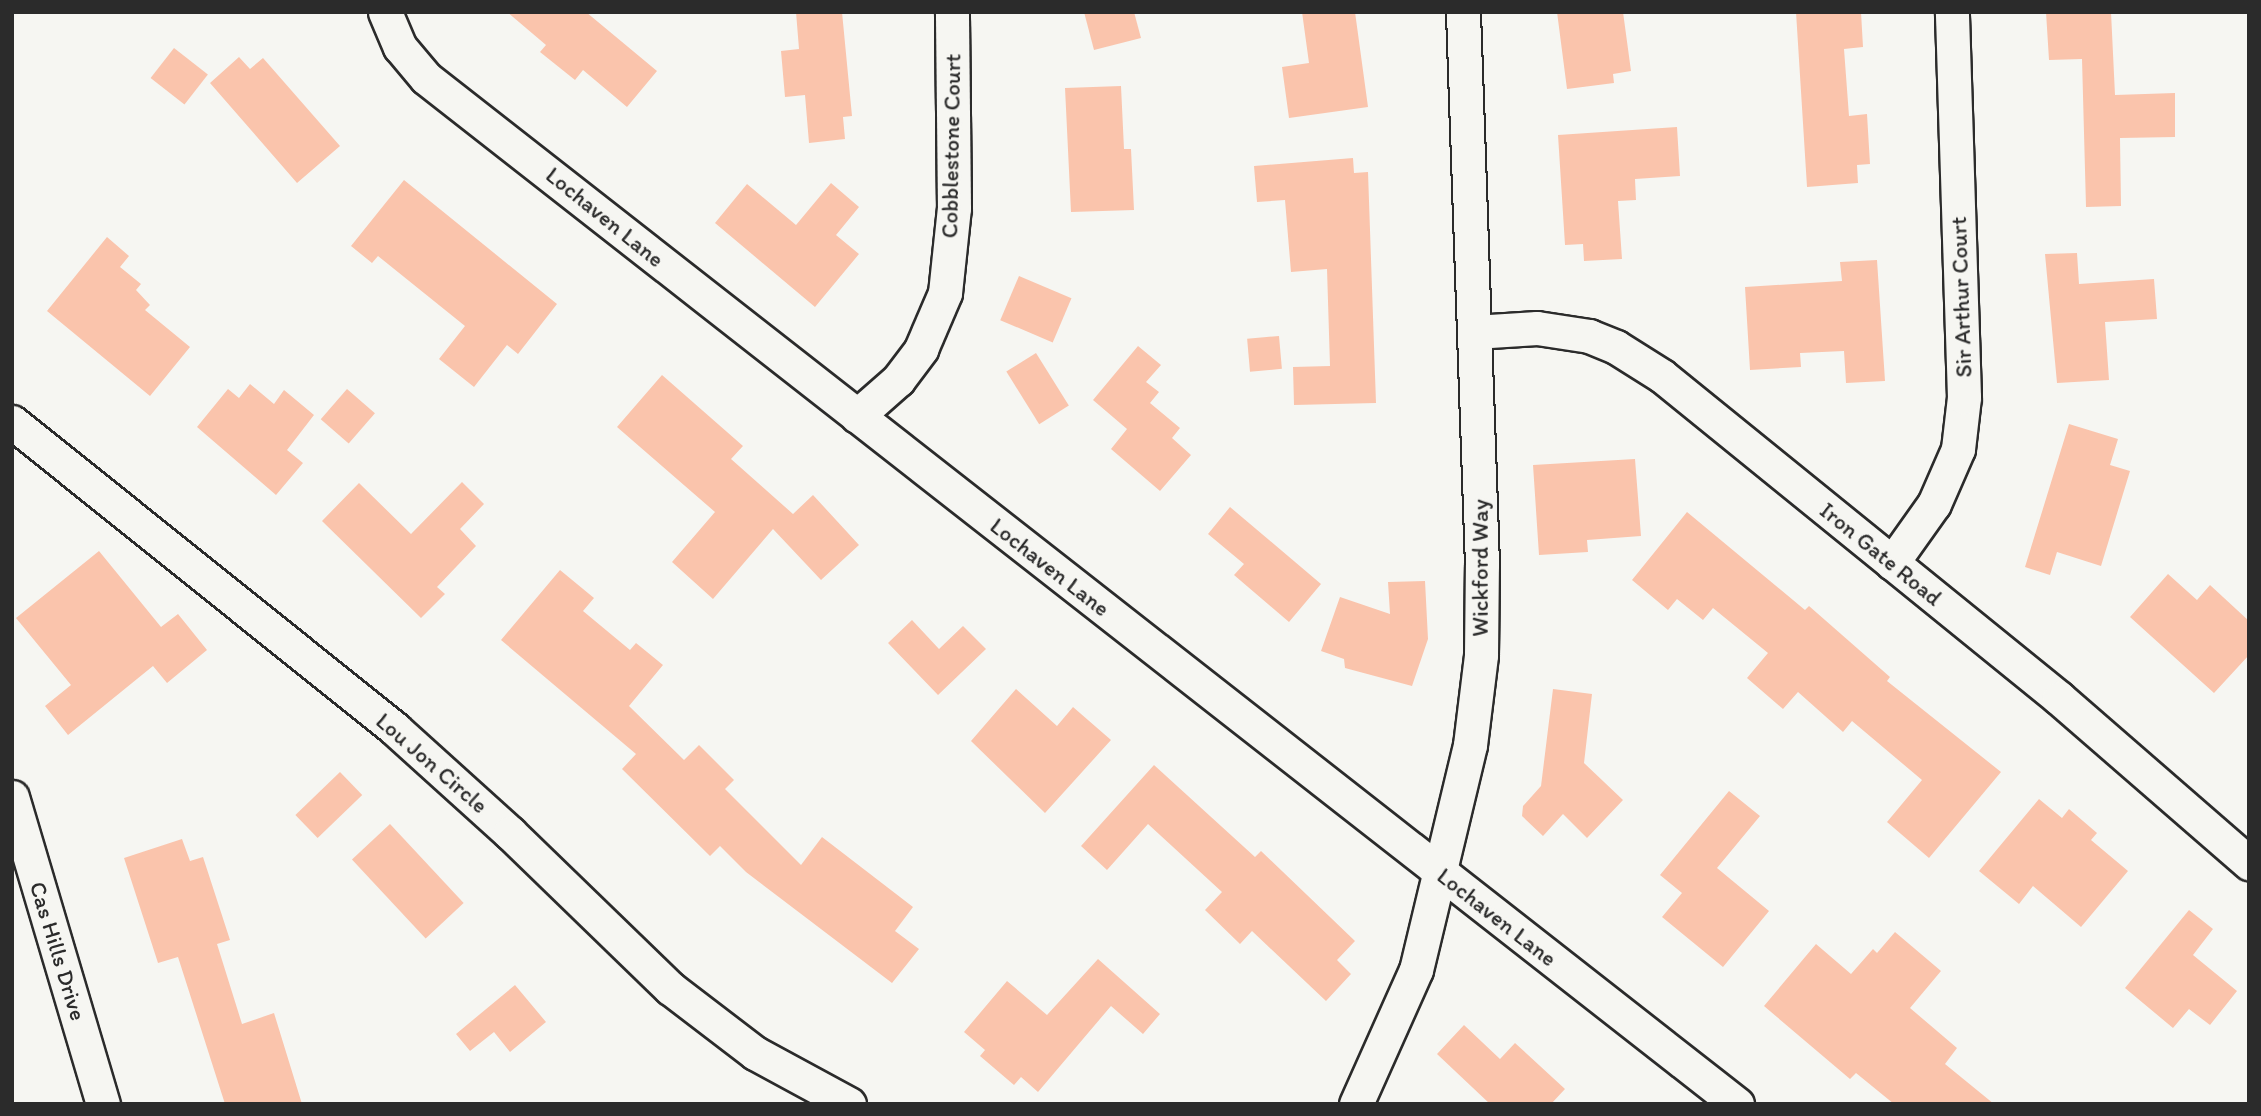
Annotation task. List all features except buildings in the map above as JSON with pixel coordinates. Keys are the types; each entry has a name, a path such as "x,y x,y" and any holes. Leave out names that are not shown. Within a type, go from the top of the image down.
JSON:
{"street":[{"name":"Lochaven Lane","path":"385,12 400,47 426,78 1737,1104"},
{"name":"Cobblestone Court","path":"857,416 898,380 921,349 944,293 954,208 952,12"},
{"name":"Wickford Way","path":"1356,1104 1416,970 1469,745 1481,655 1474,332 1462,12"},
{"name":"Sir Arthur Court","path":"1892,563 1934,504 1958,449 1961,423 1952,12"},
{"name":"Iron Gate Road","path":"1474,332 1536,328 1588,336 1616,347 1662,376 2059,698 2249,863"},
{"name":"Lou Jon Circle","path":"12,422 395,729 510,832 670,988 755,1053 849,1104"},
{"name":"Cas Hills Drive","path":"12,797 103,1104"}]}
